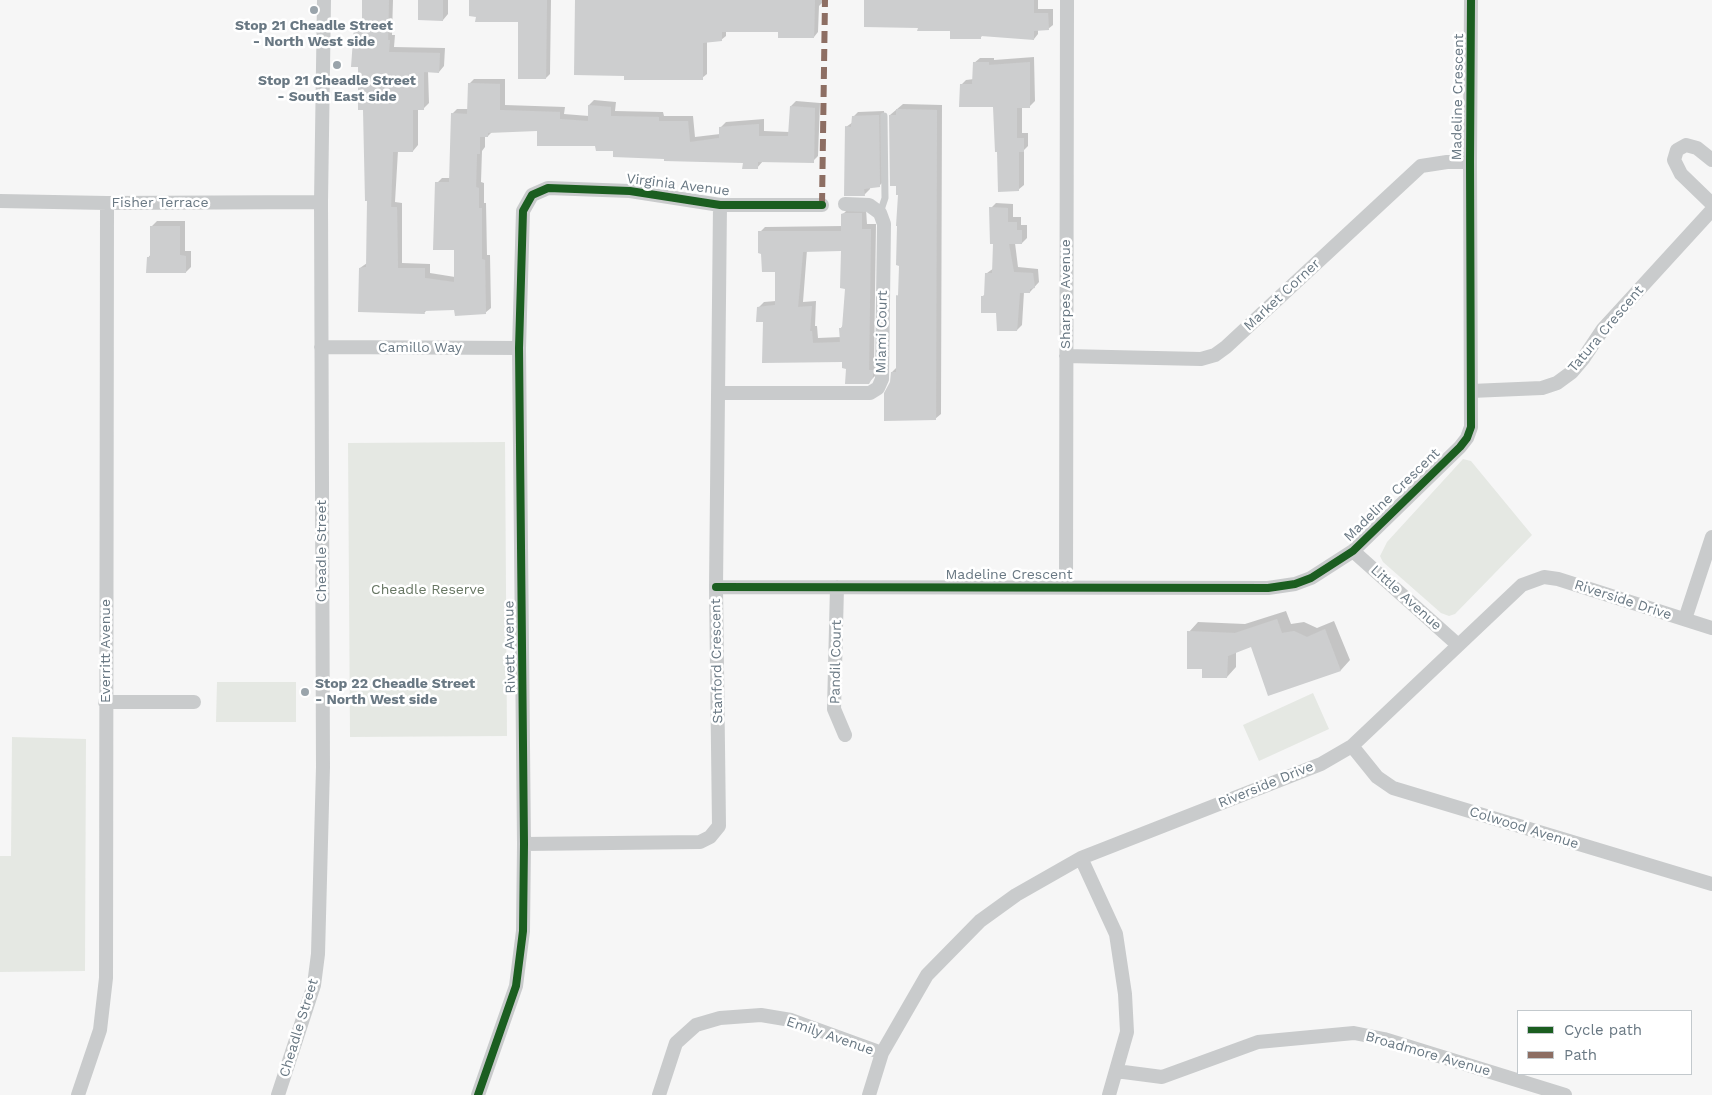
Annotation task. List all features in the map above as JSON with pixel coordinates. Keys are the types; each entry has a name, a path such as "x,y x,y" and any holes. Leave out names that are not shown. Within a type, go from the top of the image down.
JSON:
{"street":[{"name":"Cheadle Street","path":"278,1095 314,985 318,954 323,767 321,202 324,0"},
{"name":"Sharpes Avenue","path":"1066,588 1067,0"},
{"name":"Madeline Crescent","path":"716,587 1268,588 1296,584 1311,578 1353,551 1460,448 1467,438 1471,427 1471,0"},
{"path":"1712,160 1698,148 1686,145 1677,150 1674,160 1681,174 1712,204"},
{"name":"Market Corner","path":"1066,356 1201,359 1215,355 1234,340 1421,166 1447,162 1470,162"},
{"name":"Virginia Avenue","path":"532,195 548,188 630,191 720,205 822,205"},
{"name":"Rivett Avenue","path":"478,1095 516,986 523,931 524,844 519,348 523,211 532,195"},
{"name":"Fisher Terrace","path":"0,201 107,203 321,202"},
{"name":"Everritt Avenue","path":"78,1095 100,1030 106,978 107,203"},
{"path":"845,204 869,205 880,213"},
{"name":"Stanford Crescent","path":"524,844 700,842 710,837 719,826 716,587 720,205"},
{"name":"Tatura Crescent","path":"1471,390 1542,388 1557,383 1572,372 1583,359 1602,329 1712,210"},
{"name":"Miami Court","path":"719,393 870,394 878,388 882,379 884,224 880,213"},
{"name":"Camillo Way","path":"321,347 519,348"},
{"path":"1685,619 1712,537"},
{"name":"Little Avenue","path":"1353,551 1458,645"},
{"name":"Riverside Drive","path":"869,1095 882,1053 927,975 980,921 1016,895 1081,858 1320,764 1352,746 1522,584 1544,577 1558,579 1712,628"},
{"name":"Pandil Court","path":"837,587 834,709 845,734"},
{"path":"105,702 194,702"},
{"name":"Colwood Avenue","path":"1352,746 1377,776 1393,788 1712,884"},
{"path":"1081,858 1116,934 1125,994 1127,1032 1109,1095"},
{"name":"Emily Avenue","path":"659,1095 676,1044 696,1025 720,1018 761,1015 791,1020 882,1053"},
{"name":"Broadmore Avenue","path":"1116,1071 1162,1077 1258,1042 1354,1033 1384,1039 1565,1095"}],"lane":[{"path":"880,213 885,198 884,116"}],"green space":[{"name":"Cheadle Reserve","path":"505,442 507,736 350,737 348,443"},
{"path":"1463,459 1471,461 1532,535 1455,614 1449,616 1441,613 1383,562 1380,556 1387,542"},
{"path":"217,682 296,682 296,722 216,722"},
{"path":"1313,693 1329,729 1259,761 1243,725"},
{"path":"12,737 86,739 85,971 0,972 0,856 11,856"}],"building":[{"path":"362,0 389,0 389,52 440,53 439,73 424,72 424,110 413,110 413,152 393,152 391,207 397,207 398,268 425,268 425,278 454,282 454,250 433,250 435,182 449,182 451,113 467,114 468,83 500,84 500,110 560,112 560,119 588,121 588,105 611,107 611,116 659,117 659,121 688,121 690,142 719,138 719,127 759,124 759,136 788,136 790,106 815,108 814,163 758,162 758,169 742,169 743,163 664,161 664,159 613,157 613,151 596,151 595,146 537,146 537,131 488,133 488,137 480,137 480,154 477,154 476,187 479,188 479,208 482,208 482,259 485,260 486,314 455,316 454,310 424,311 425,314 358,312 359,268 366,267 367,201 365,201 363,110 358,110 358,67 351,67 354,26 362,26"},
{"path":"418,0 443,0 443,21 418,20"},
{"path":"469,0 547,0 546,79 518,79 518,22 475,22 476,17 469,16"},
{"path":"575,0 815,0 814,38 778,38 778,32 722,32 722,41 703,43 703,80 624,80 624,76 574,75"},
{"path":"864,0 1034,0 1034,13 1048,13 1049,30 1034,31 1034,40 981,36 981,39 950,39 950,31 917,31 918,28 864,27"},
{"path":"973,62 989,62 989,65 1030,62 1030,108 1017,108 1017,138 1024,138 1024,152 1019,152 1019,191 998,192 993,107 959,107 960,84 972,84"},
{"path":"896,109 937,110 936,420 884,421 884,393 890,382 891,372 896,372 896,295 898,296 899,266 896,265 898,195 896,195 896,186 890,186 889,115 896,115"},
{"path":"879,115 880,187 864,189 865,196 844,196 845,126 851,127 852,116"},
{"path":"989,207 1008,208 1008,222 1017,222 1017,230 1022,230 1022,244 1009,244 1014,272 1033,273 1035,288 1030,289 1030,293 1020,293 1017,331 997,331 996,313 981,313 981,296 984,296 985,273 992,273 993,244 990,244"},
{"path":"862,213 862,229 871,229 869,370 873,370 873,377 869,384 845,384 846,369 842,368 842,362 762,363 763,322 756,322 757,307 775,305 775,272 762,272 761,254 758,253 758,231 841,231 841,214","holes":["841,251 840,288 845,289 842,328 839,328 840,342 813,343 812,331 810,331 812,306 798,307 803,252"]},
{"path":"150,226 180,226 180,255 186,256 186,273 146,273 147,257 150,257"},
{"path":"1277,619 1282,633 1294,631 1307,637 1325,629 1341,671 1268,696 1251,647 1228,656 1227,678 1202,678 1202,669 1187,669 1187,631 1235,633"}],"marked path":[{"path":"822,205 825,0"}],"cycle path":[{"path":"716,587 1268,588 1295,584 1311,578 1353,551 1460,447 1467,438 1471,427 1471,0"},
{"path":"478,1095 516,986 523,931 524,844 519,348 523,211 532,195 548,188 630,191 720,205 822,205"}],"place":[{"name":"Stop 21 Cheadle Street - North West side","path":"314,10"},
{"name":"Stop 21 Cheadle Street - South East side","path":"337,65"},
{"name":"Stop 22 Cheadle Street - North West side","path":"305,692"}]}
